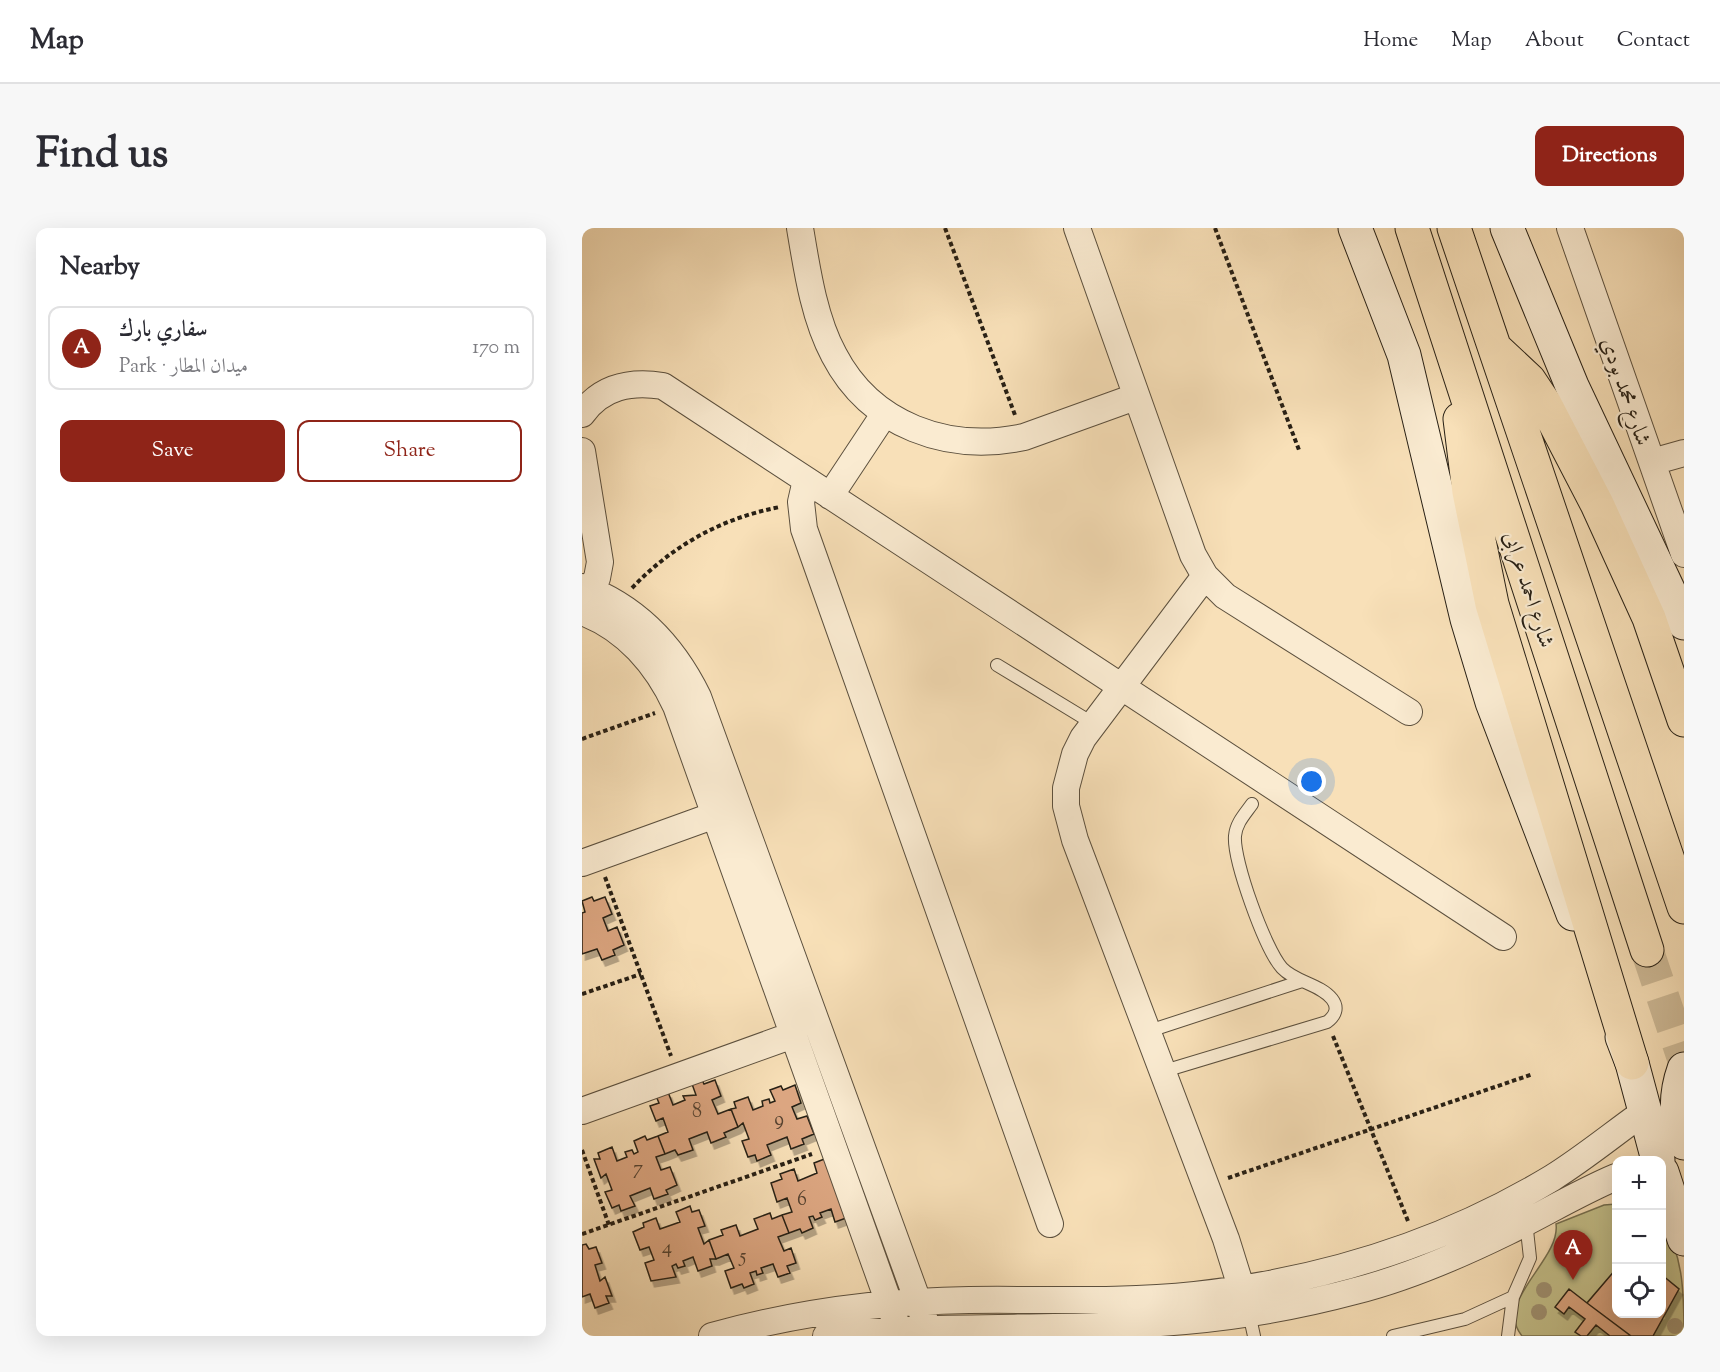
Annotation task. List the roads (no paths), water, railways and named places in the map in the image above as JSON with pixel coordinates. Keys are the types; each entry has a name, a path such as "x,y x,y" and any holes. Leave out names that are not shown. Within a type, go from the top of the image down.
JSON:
{"highway":[{"name":"شارع احمد عرابى","path":"1412,228 1647,950"},
{"name":"شارع احمد عرابى","path":"1454,228 1684,907"},
{"path":"1495,348 1513,362 1545,404 1597,504 1649,618 1684,720"},
{"path":"1456,360 1460,426 1469,492 1492,604 1632,1062"}],"street":[{"path":"800,228 818,311 833,355 851,381 885,413 917,431 952,441 988,443 1024,437 1135,397"},
{"path":"1077,228 1135,397 1193,555 1205,576 1225,596 1409,712"},
{"path":"1355,228 1404,356 1467,619 1492,702 1632,1062 1644,1112 1658,1156"},
{"path":"1507,228 1572,386 1684,623"},
{"name":"شارع محمد بودي","path":"1570,228 1684,554"},
{"path":"582,414 591,402 604,393 623,385 643,383 663,386 803,491 830,496 1503,937"},
{"path":"830,496 885,413"},
{"path":"582,451 600,562 597,578 584,596"},
{"path":"1652,462 1684,453"},
{"path":"803,491 804,530 1050,1224"},
{"path":"1205,576 1083,738 1068,770 1066,806 1072,832 1205,1186 1241,1289 1251,1325"},
{"path":"584,596 617,604 650,629 678,661 688,678 928,1329"},
{"path":"584,596 603,622 633,645 658,673 676,706 899,1330"},
{"path":"590,861 715,815"},
{"path":"751,918 775,909"},
{"path":"582,1111 793,1035"},
{"path":"712,1336 814,1314 889,1304 1136,1298 1241,1289 1348,1266 1417,1243 1526,1193 1582,1158 1680,1082"},
{"path":"1680,1082 1677,1118 1684,1143"},
{"path":"1666,1160 1684,1156"},
{"path":"826,1336 899,1330 1164,1322 1251,1325 1321,1300 1392,1281 1470,1249 1612,1180"},
{"path":"1666,1184 1684,1239"}],"lane":[{"path":"997,665 1094,724"},
{"path":"1161,1072 1327,1022 1335,1013 1334,1000 1283,970 1269,951 1238,858 1235,832 1240,820 1252,804"},
{"path":"1146,1032 1302,981"},
{"path":"1508,1336 1513,1297 1530,1258 1526,1221"},
{"path":"1393,1336 1465,1319 1513,1297"}],"tunnel":[{"path":"1647,950 1684,1060"}],"place":[{"name":"سفاري بارك","path":"1573,1280"}]}
